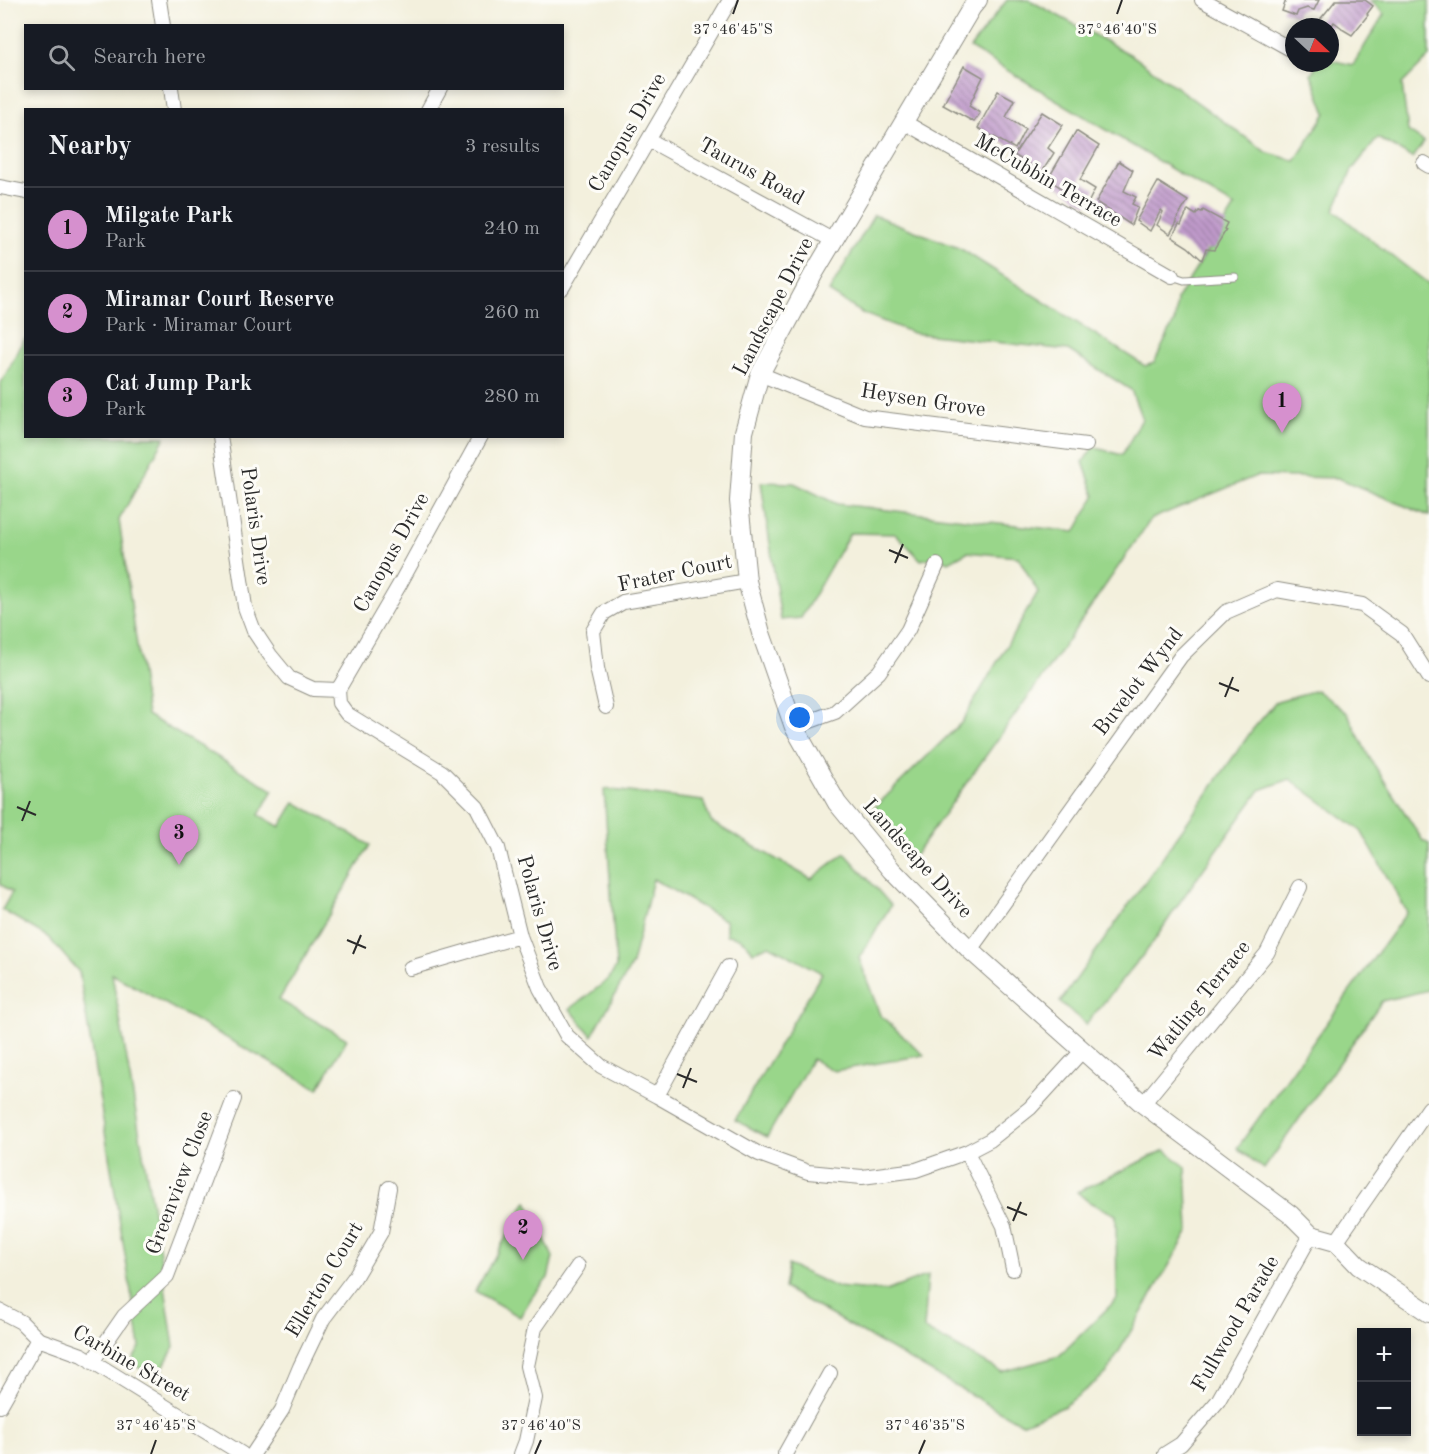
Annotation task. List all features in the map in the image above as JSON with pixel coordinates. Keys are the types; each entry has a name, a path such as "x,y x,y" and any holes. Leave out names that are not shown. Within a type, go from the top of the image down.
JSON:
{"street":[{"path":"159,0 163,24"},
{"name":"Canopus Drive","path":"564,285 730,0"},
{"name":"Landscape Drive","path":"978,0 813,275 760,374 744,432 739,501 747,581 760,633 794,727 837,803 892,870 969,950 1143,1104 1291,1215 1311,1235 1336,1242"},
{"path":"1202,0 1285,46"},
{"path":"171,90 174,108"},
{"path":"429,108 439,90"},
{"name":"McCubbin Terrace","path":"904,122 1172,276"},
{"name":"Taurus Road","path":"649,140 834,241"},
{"path":"0,187 24,192"},
{"name":"Heysen Grove","path":"760,374 865,417 1086,445"},
{"name":"Polaris Drive","path":"220,438 245,607 254,630 270,655 289,678 313,689 338,690 339,703 347,714 442,772 477,807 498,849 520,936 540,988 567,1036 602,1066 759,1154 808,1172 862,1177 916,1170 967,1152 990,1140 1030,1108 1082,1051"},
{"name":"Canopus Drive","path":"338,690 401,582 480,438"},
{"path":"794,727 835,712 879,672 908,630 938,565"},
{"name":"Frater Court","path":"606,707 597,668 593,631 604,613 623,602 747,581"},
{"name":"Buvelot Wynd","path":"969,950 1180,656 1226,612 1276,590 1362,604 1402,634 1429,677"},
{"name":"Watling Terrace","path":"1143,1104 1267,953 1300,887"},
{"path":"410,968 520,936"},
{"path":"657,1096 728,967"},
{"name":"Greenview Close","path":"92,1362 124,1316 167,1276 234,1099"},
{"path":"1429,1108 1336,1242 1359,1266 1429,1313"},
{"path":"967,1152 1004,1226 1013,1269"},
{"name":"Ellerton Court","path":"253,1454 282,1410 323,1319 354,1278 381,1232 389,1188"},
{"name":"Fullwood Parade","path":"1165,1454 1181,1444 1218,1401 1311,1235"},
{"path":"521,1454 535,1398 527,1366 535,1328 578,1266"},
{"name":"Carbine Street","path":"0,1311 21,1322 38,1339 82,1355 242,1454"},
{"path":"0,1406 38,1339"},
{"path":"785,1454 830,1373"}],"lane":[{"path":"1172,276 1184,280 1235,277"}],"green space":[{"path":"1007,0 1029,0 1133,56 1266,152 1295,161 1326,113 1311,74 1312,72 1339,72 1339,62 1353,65 1384,14 1370,0 1429,0 1429,57 1402,84 1408,131 1424,142 1413,158 1378,138 1352,170 1334,210 1429,284 1429,516 1338,478 1256,476 1151,519 1050,666 912,859 871,811 962,722 1038,592 1018,557 967,552 949,562 936,557 921,560 896,534 850,533 801,618 781,620 761,482 794,483 837,504 1075,532 1095,496 1083,462 1093,447 1122,455 1142,419 1131,390 1068,350 913,333 862,313 829,292 874,215 961,249 1145,366 1154,363 1175,320 1177,299 1235,207 970,48"},
{"path":"24,340 24,438 164,438 119,520 147,715 273,790 259,815 280,827 295,802 370,845 279,1000 347,1039 318,1089 112,974 174,1347 157,1378 131,1363 140,1347 79,972 48,937 2,910 12,892 0,884 0,385"},
{"path":"1317,690 1348,714 1369,757 1423,841 1429,844 1429,990 1382,1001 1264,1169 1237,1148 1407,912 1361,831 1290,779 1260,790 1152,944 1086,1024 1060,1002 1253,729 1277,701"},
{"path":"604,789 703,801 711,822 811,879 845,853 891,905 859,958 880,1015 924,1055 834,1071 812,1059 767,1137 735,1120 822,973 769,945 753,952 742,940 726,935 726,921 653,879 632,964 592,1036 570,1009 609,979 616,967"},
{"path":"1165,1150 1186,1167 1189,1231 1106,1374 1063,1407 1022,1424 784,1288 788,1265 836,1287 886,1291 928,1275 924,1329 1002,1372 1059,1356 1117,1299 1116,1215 1089,1202 1077,1192"},
{"path":"527,1201 553,1257 548,1278 532,1297 520,1317 475,1291"}],"building":[{"path":"1286,0 1319,0 1314,10 1307,8 1298,11 1296,16 1282,11"},
{"path":"1336,0 1365,0 1373,6 1352,35 1339,26 1339,18 1321,18"},
{"path":"964,66 983,77 969,106 980,113 974,122 943,105"},
{"path":"998,91 1015,100 1006,117 1025,129 1015,149 978,128"},
{"path":"1042,112 1063,125 1048,148 1054,153 1042,172 1014,155"},
{"path":"1076,131 1099,146 1080,180 1095,189 1087,205 1048,179"},
{"path":"1119,161 1133,170 1124,191 1136,197 1132,204 1138,207 1131,225 1096,202"},
{"path":"1158,182 1188,201 1170,234 1157,225 1163,212 1161,210 1150,231 1136,221"},
{"path":"1188,210 1196,215 1203,210 1227,223 1224,229 1226,230 1214,250 1206,249 1202,260 1172,237"}],"place":[{"name":"Milgate Park","path":"1282,433"},
{"name":"Cat Jump Park","path":"179,865"},
{"name":"Miramar Court Reserve","path":"523,1260"}]}
